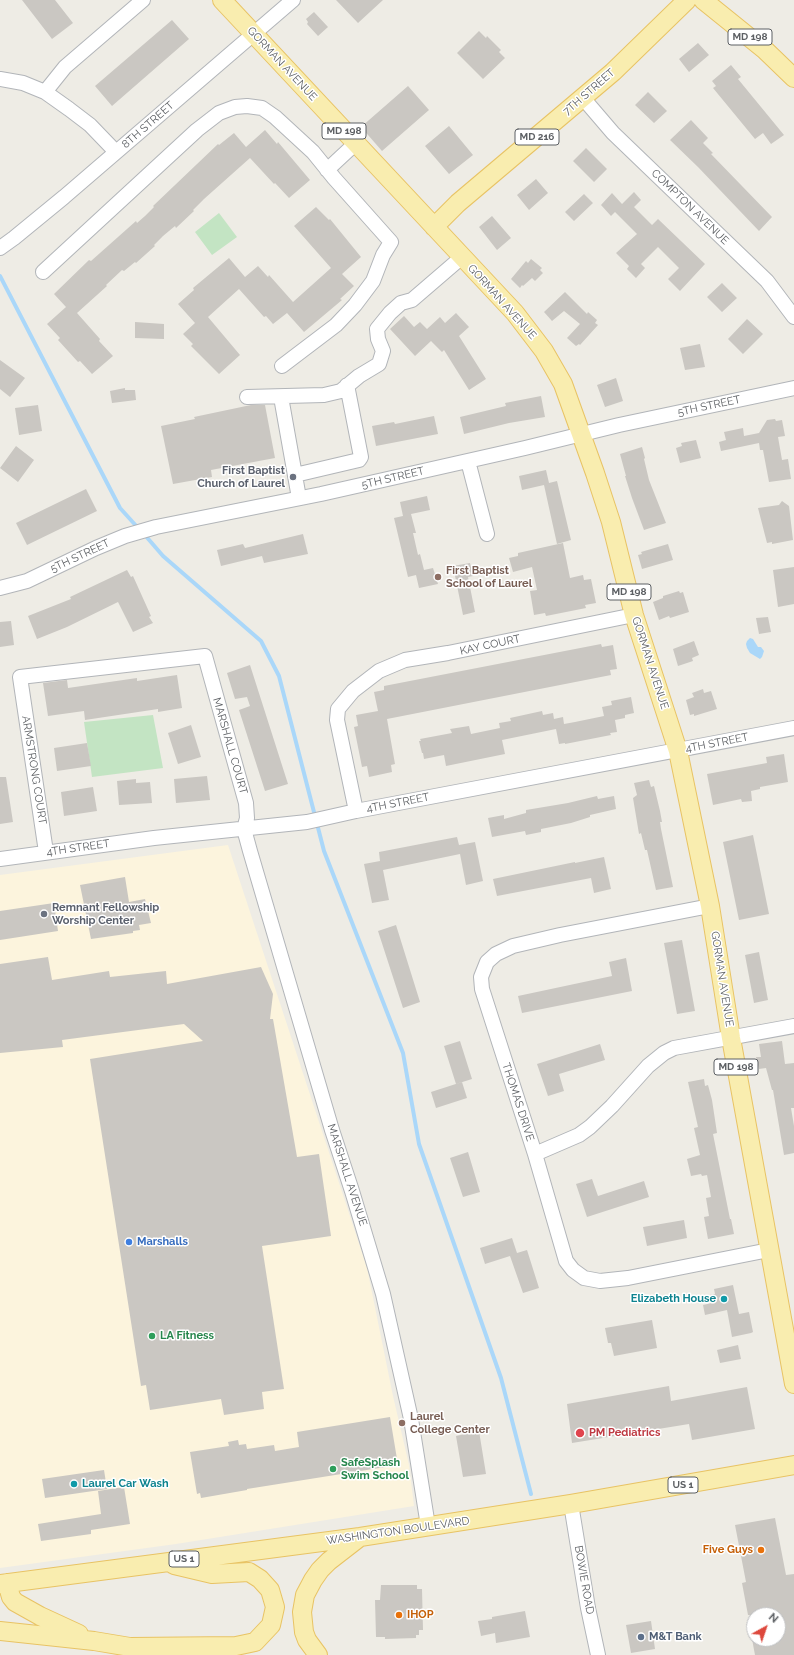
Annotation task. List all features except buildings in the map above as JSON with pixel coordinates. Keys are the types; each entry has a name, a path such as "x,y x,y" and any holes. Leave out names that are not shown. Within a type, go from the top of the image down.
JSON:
{"main road":[{"name":"GORMAN AVENUE","path":"222,0 515,314 544,351 563,384 611,522 634,614 678,751 710,906 731,1038 794,1384"},
{"name":"7TH STREET","path":"434,227 458,203 613,72 687,0"},
{"name":"MD 198","path":"703,0 766,50 794,78"},
{"name":"WASHINGTON BOULEVARD","path":"3,1583 360,1537 571,1504 794,1465"},
{"path":"318,1655 307,1640 304,1632 302,1612 305,1595 320,1570 360,1537"},
{"path":"130,1647 236,1646 255,1642 271,1625 275,1607 270,1590 260,1579 249,1572 212,1574 161,1562"},
{"path":"3,1583 11,1597 25,1609 94,1641"},
{"path":"0,1631 94,1641 181,1655"}],"street":[{"path":"45,92 65,66 143,0"},
{"name":"8TH STREET","path":"0,248 39,218 293,0"},
{"path":"0,79 23,83 45,92 90,125 116,152"},
{"name":"COMPTON AVENUE","path":"583,98 613,133 767,281 794,317"},
{"path":"42,272 197,130 219,114 235,107 247,106 262,108 275,117 313,152 327,170 391,242 383,256 373,281 355,305 336,325 282,366"},
{"path":"327,170 356,143"},
{"path":"247,397 324,395 341,391 346,385 379,364 383,351 378,338 378,330 390,314 401,303 412,300 462,257"},
{"path":"295,475 359,460 360,457 346,385"},
{"name":"5TH STREET","path":"0,588 27,581 96,548 125,536 156,527 299,498 468,461 581,434 794,388"},
{"path":"281,396 299,498"},
{"path":"468,461 487,534"},
{"name":"KAY COURT","path":"356,811 337,720 338,709 353,692 379,671 405,660 448,653 634,614"},
{"name":"ARMSTRONG COURT","path":"46,852 20,677 205,656 206,663"},
{"name":"MARSHALL COURT","path":"206,663 246,803 247,818 244,829"},
{"name":"4TH STREET","path":"0,859 154,838 307,822 356,811 794,728"},
{"name":"MARSHALL AVENUE","path":"244,829 332,1130 383,1294 411,1419 428,1526"},
{"name":"THOMAS DRIVE","path":"710,906 560,935 513,946 496,954 487,962 481,977 482,989 535,1154 566,1261 573,1270 584,1278 600,1281 628,1278 769,1250"},
{"path":"535,1154 579,1135 608,1110 648,1066 664,1053 674,1048 794,1026"},
{"name":"BOWIE ROAD","path":"571,1504 588,1608 598,1655"}],"shaded area":[{"path":"228,845 367,1268 393,1396 409,1465 414,1506 176,1544 0,1568 0,875"}],"green space":[{"path":"219,213 237,237 212,255 195,232"},
{"path":"153,715 163,768 92,777 84,722"}],"water":[{"path":"750,638 753,639 758,647 761,647 764,651 760,659 750,653 747,648 746,644"}],"waterway":[{"path":"0,276 120,508 139,529"},
{"path":"144,534 163,556 261,641 279,676 324,851 403,1053 419,1144 501,1378 531,1494"}],"place":[{"name":"First Baptist Church of Laurel","path":"293,477"},
{"name":"First Baptist School of Laurel","path":"438,577"},
{"name":"Remnant Fellowship Worship Center","path":"44,914"},
{"name":"Marshalls","path":"129,1242"},
{"name":"Elizabeth House","path":"724,1299"},
{"name":"LA Fitness","path":"152,1336"},
{"name":"Laurel College Center","path":"402,1423"},
{"name":"PM Pediatrics","path":"580,1433"},
{"name":"SafeSplash Swim School","path":"333,1469"},
{"name":"Laurel Car Wash","path":"74,1484"},
{"name":"Five Guys","path":"761,1550"},
{"name":"IHOP","path":"399,1615"},
{"name":"M&T Bank","path":"641,1637"}]}
